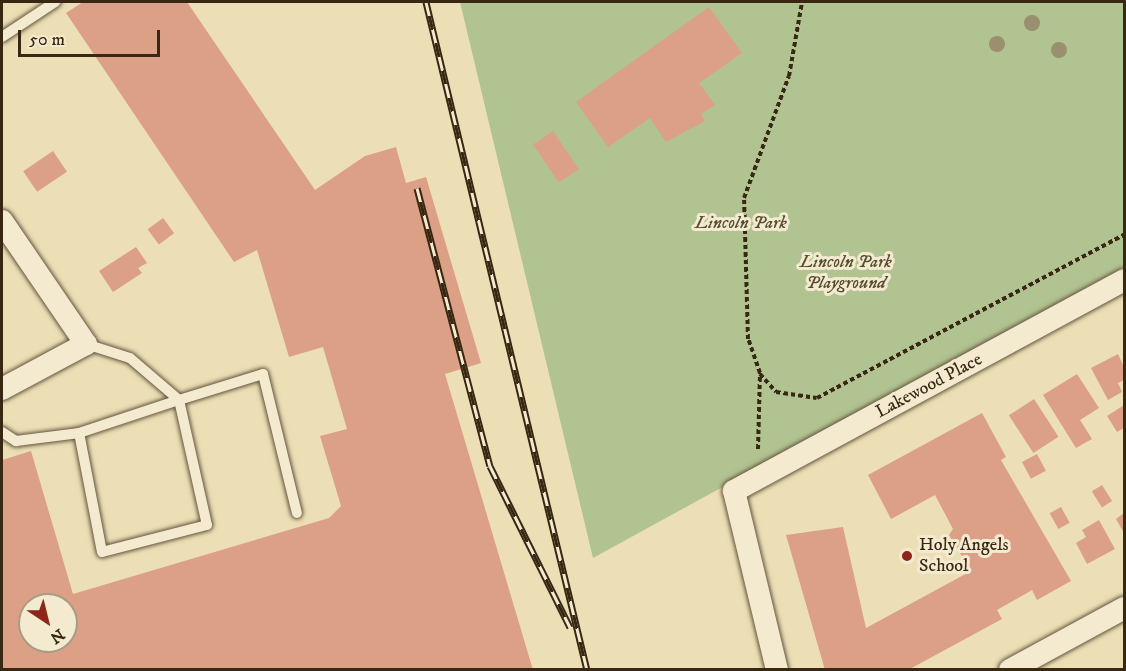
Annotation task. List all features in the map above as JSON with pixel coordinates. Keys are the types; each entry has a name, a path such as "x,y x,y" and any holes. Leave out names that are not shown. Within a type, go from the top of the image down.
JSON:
{"street":[{"path":"2,221 86,344 2,389"},
{"name":"Lakewood Place","path":"777,669 734,491 1125,280"},
{"path":"1010,669 1125,608"}],"lane":[{"path":"2,37 55,2"},
{"path":"79,433 102,552 207,525 179,400 130,358 86,344"},
{"path":"2,432 16,441 79,433 263,374 297,513"}],"path":[{"path":"758,448 759,373 748,339 744,198 789,76 802,2"},
{"path":"759,373 776,393 817,398 1125,235"}],"green space":[{"name":"Lincoln Park","path":"460,2 1124,2 1124,267 593,558"}],"building":[{"path":"83,2 187,2 315,190 365,156 396,147 406,183 426,177 481,363 445,374 533,670 2,670 2,460 31,451 73,593 18,593 18,653 78,653 76,593 329,518 341,506 320,436 347,429 323,347 289,357 257,250 234,262 66,13"},
{"path":"709,7 742,53 699,83 715,105 701,114 705,121 666,142 650,118 608,147 576,102"},
{"path":"553,131 579,169 559,183 533,144"},
{"path":"53,151 67,172 37,192 23,171"},
{"path":"163,218 174,233 159,245 148,229"},
{"path":"136,247 147,263 138,268 142,273 113,292 99,271"},
{"path":"1118,354 1124,367 1124,380 1118,383 1122,392 1108,400 1091,368"},
{"path":"1077,374 1099,408 1080,420 1092,439 1076,448 1043,395"},
{"path":"1034,399 1059,437 1033,453 1009,415"},
{"path":"1124,405 1124,428 1117,432 1107,416"},
{"path":"982,413 1006,457 1001,460 1071,581 1037,600 1032,590 997,610 1002,619 908,670 825,670 786,535 843,527 866,628 971,571 949,535 953,529 935,495 891,519 868,475"},
{"path":"1037,454 1046,471 1031,479 1022,462"},
{"path":"1102,485 1112,501 1102,507 1092,491"},
{"path":"1061,507 1070,523 1058,529 1050,513"},
{"path":"1124,513 1124,533 1116,519"},
{"path":"1099,520 1115,549 1087,564 1076,543 1086,537 1082,530"}],"railway":[{"path":"426,2 587,670"},
{"path":"417,188 490,466 570,627"}],"place":[{"name":"Holy Angels School","path":"907,556"}],"park label":[{"name":"Lincoln Park Playground","path":"846,273"}]}
